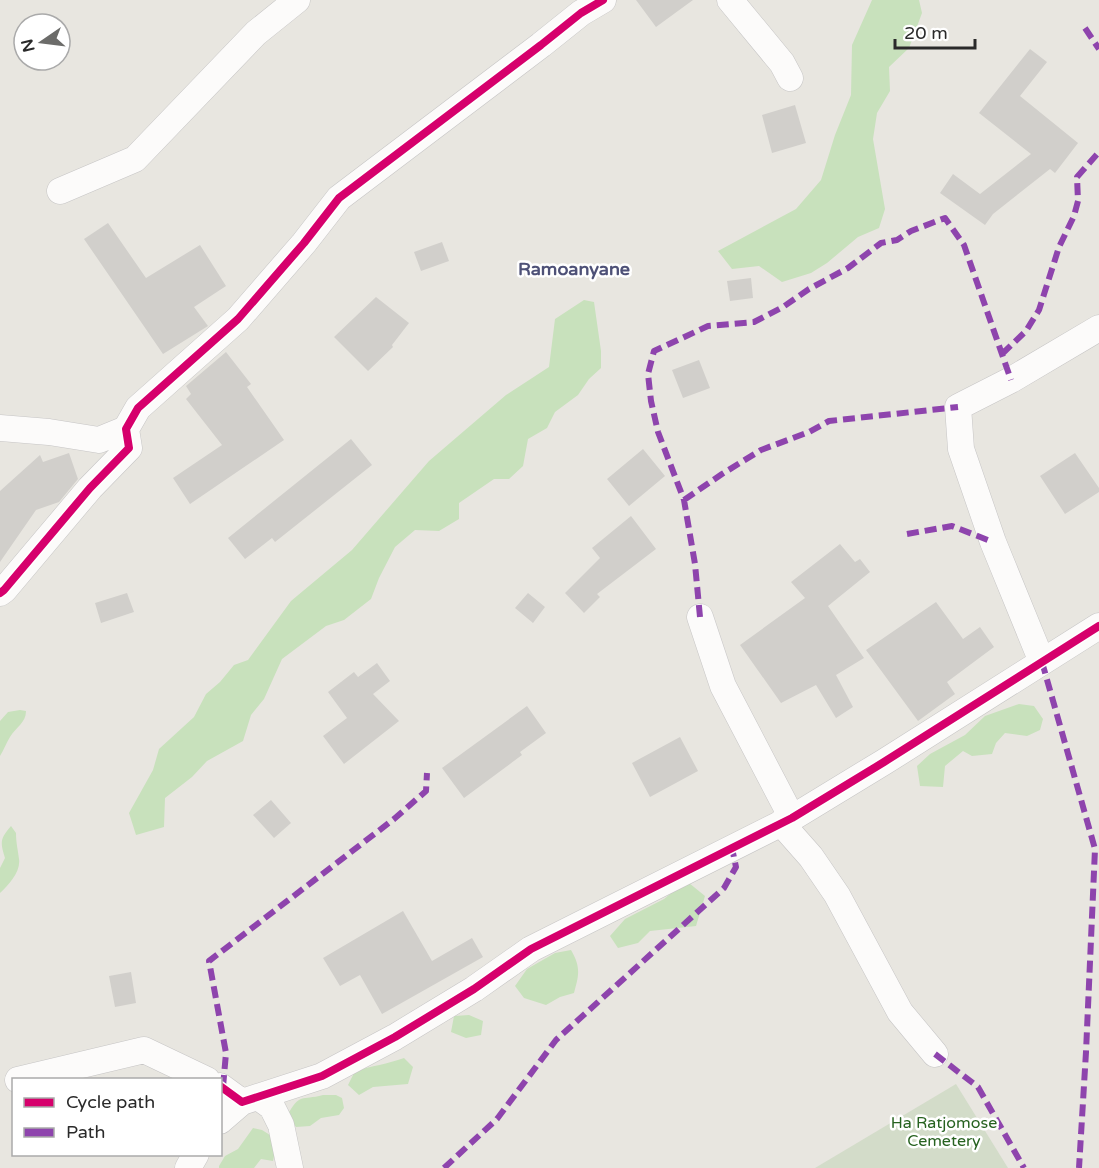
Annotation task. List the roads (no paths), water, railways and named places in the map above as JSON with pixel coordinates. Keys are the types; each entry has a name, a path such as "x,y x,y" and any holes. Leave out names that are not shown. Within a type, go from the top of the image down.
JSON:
{"street":[{"path":"60,191 135,159 256,33 297,0"},
{"path":"0,428 49,432 99,440 126,429 138,408 238,319 304,243 339,198 541,45 580,6 603,0"},
{"path":"730,0 782,63 790,78"},
{"path":"1042,662 993,542 961,449 958,407 1011,380 1099,328"},
{"path":"0,593 90,488 129,448 126,429"},
{"path":"700,617 723,686 786,821 837,896 900,1012 935,1054"},
{"path":"222,1120 250,1099 322,1076 395,1037 474,989 531,949 786,821 1099,626"},
{"path":"26,1078 144,1050 203,1078"},
{"path":"222,1087 272,1107 281,1125 290,1168"}],"district":[{"name":"Ramoanyane","path":"574,269"}],"park label":[{"name":"Ha Ratjomose Cemetery","path":"944,1132"}]}
